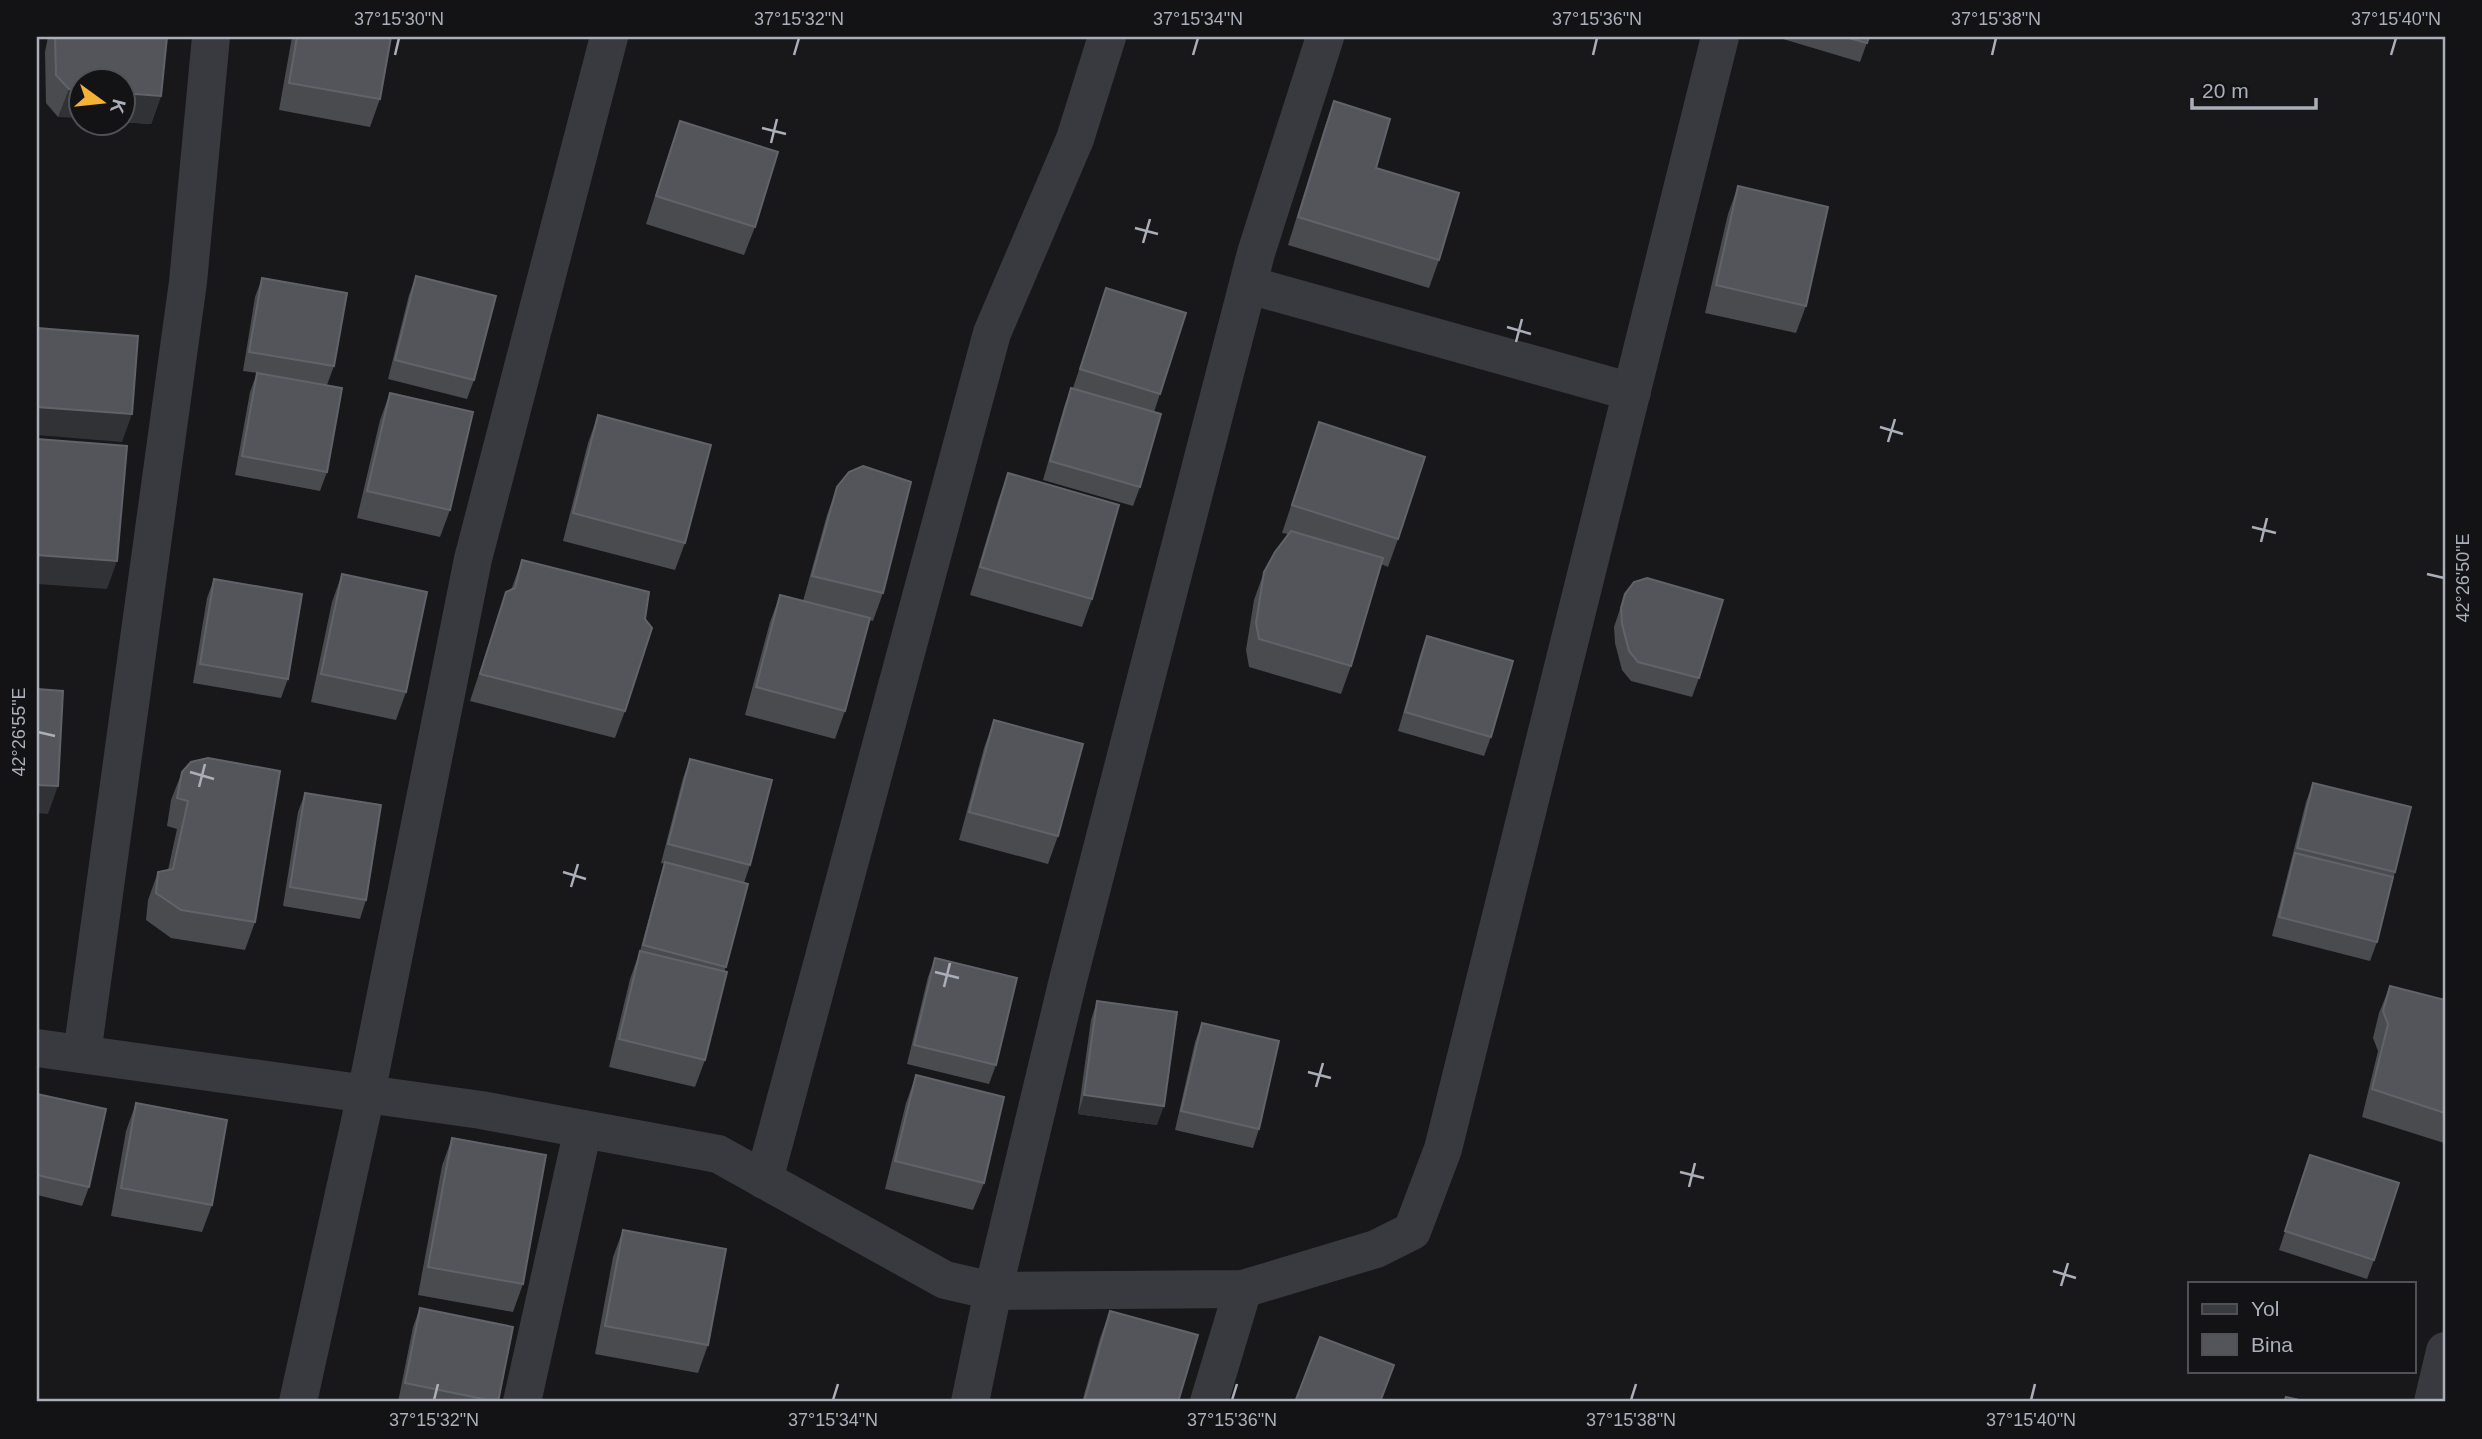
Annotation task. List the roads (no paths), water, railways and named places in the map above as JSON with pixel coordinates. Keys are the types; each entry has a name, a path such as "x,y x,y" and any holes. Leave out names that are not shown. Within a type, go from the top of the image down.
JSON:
{"street":[{"path":"82,1054 188,282 211,37"},
{"path":"298,1402 366,1094 473,559 609,37"},
{"path":"764,1180 992,333 1075,139 1107,37"},
{"path":"970,1402 993,1291 1068,979 1249,285 1325,37"},
{"path":"37,1048 481,1110 718,1154 945,1280 993,1291 1243,1289 1376,1248 1412,1231 1443,1149 1720,37"},
{"path":"1249,285 1632,392"},
{"path":"522,1402 583,1129"},
{"path":"1209,1402 1243,1289"},
{"path":"2433,1402 2445,1351"}]}
